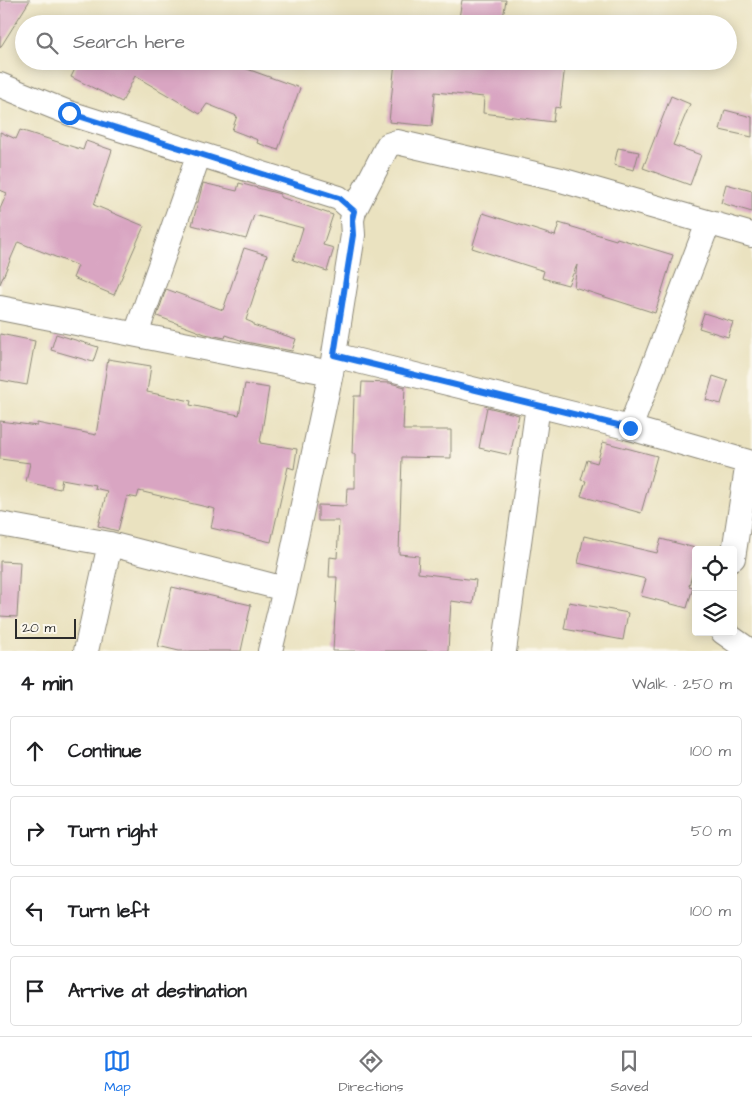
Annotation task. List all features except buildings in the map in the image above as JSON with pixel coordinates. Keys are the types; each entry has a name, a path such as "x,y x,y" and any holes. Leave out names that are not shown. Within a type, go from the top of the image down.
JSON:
{"street":[{"path":"0,85 69,113 339,198 354,211"},
{"path":"270,651 285,590 332,364 353,235 352,220 354,211 388,145 397,142 561,180 752,235"},
{"path":"136,334 199,154"},
{"path":"630,428 708,223"},
{"path":"0,308 136,334 332,364 538,405 630,428 750,463 735,546"},
{"path":"504,651 538,405"},
{"path":"0,524 110,544 285,590"},
{"path":"86,651 110,544"},
{"path":"729,636 750,651"}],"route":[{"path":"69,113 339,198 354,211 352,220 353,235 334,355 630,428"}]}
